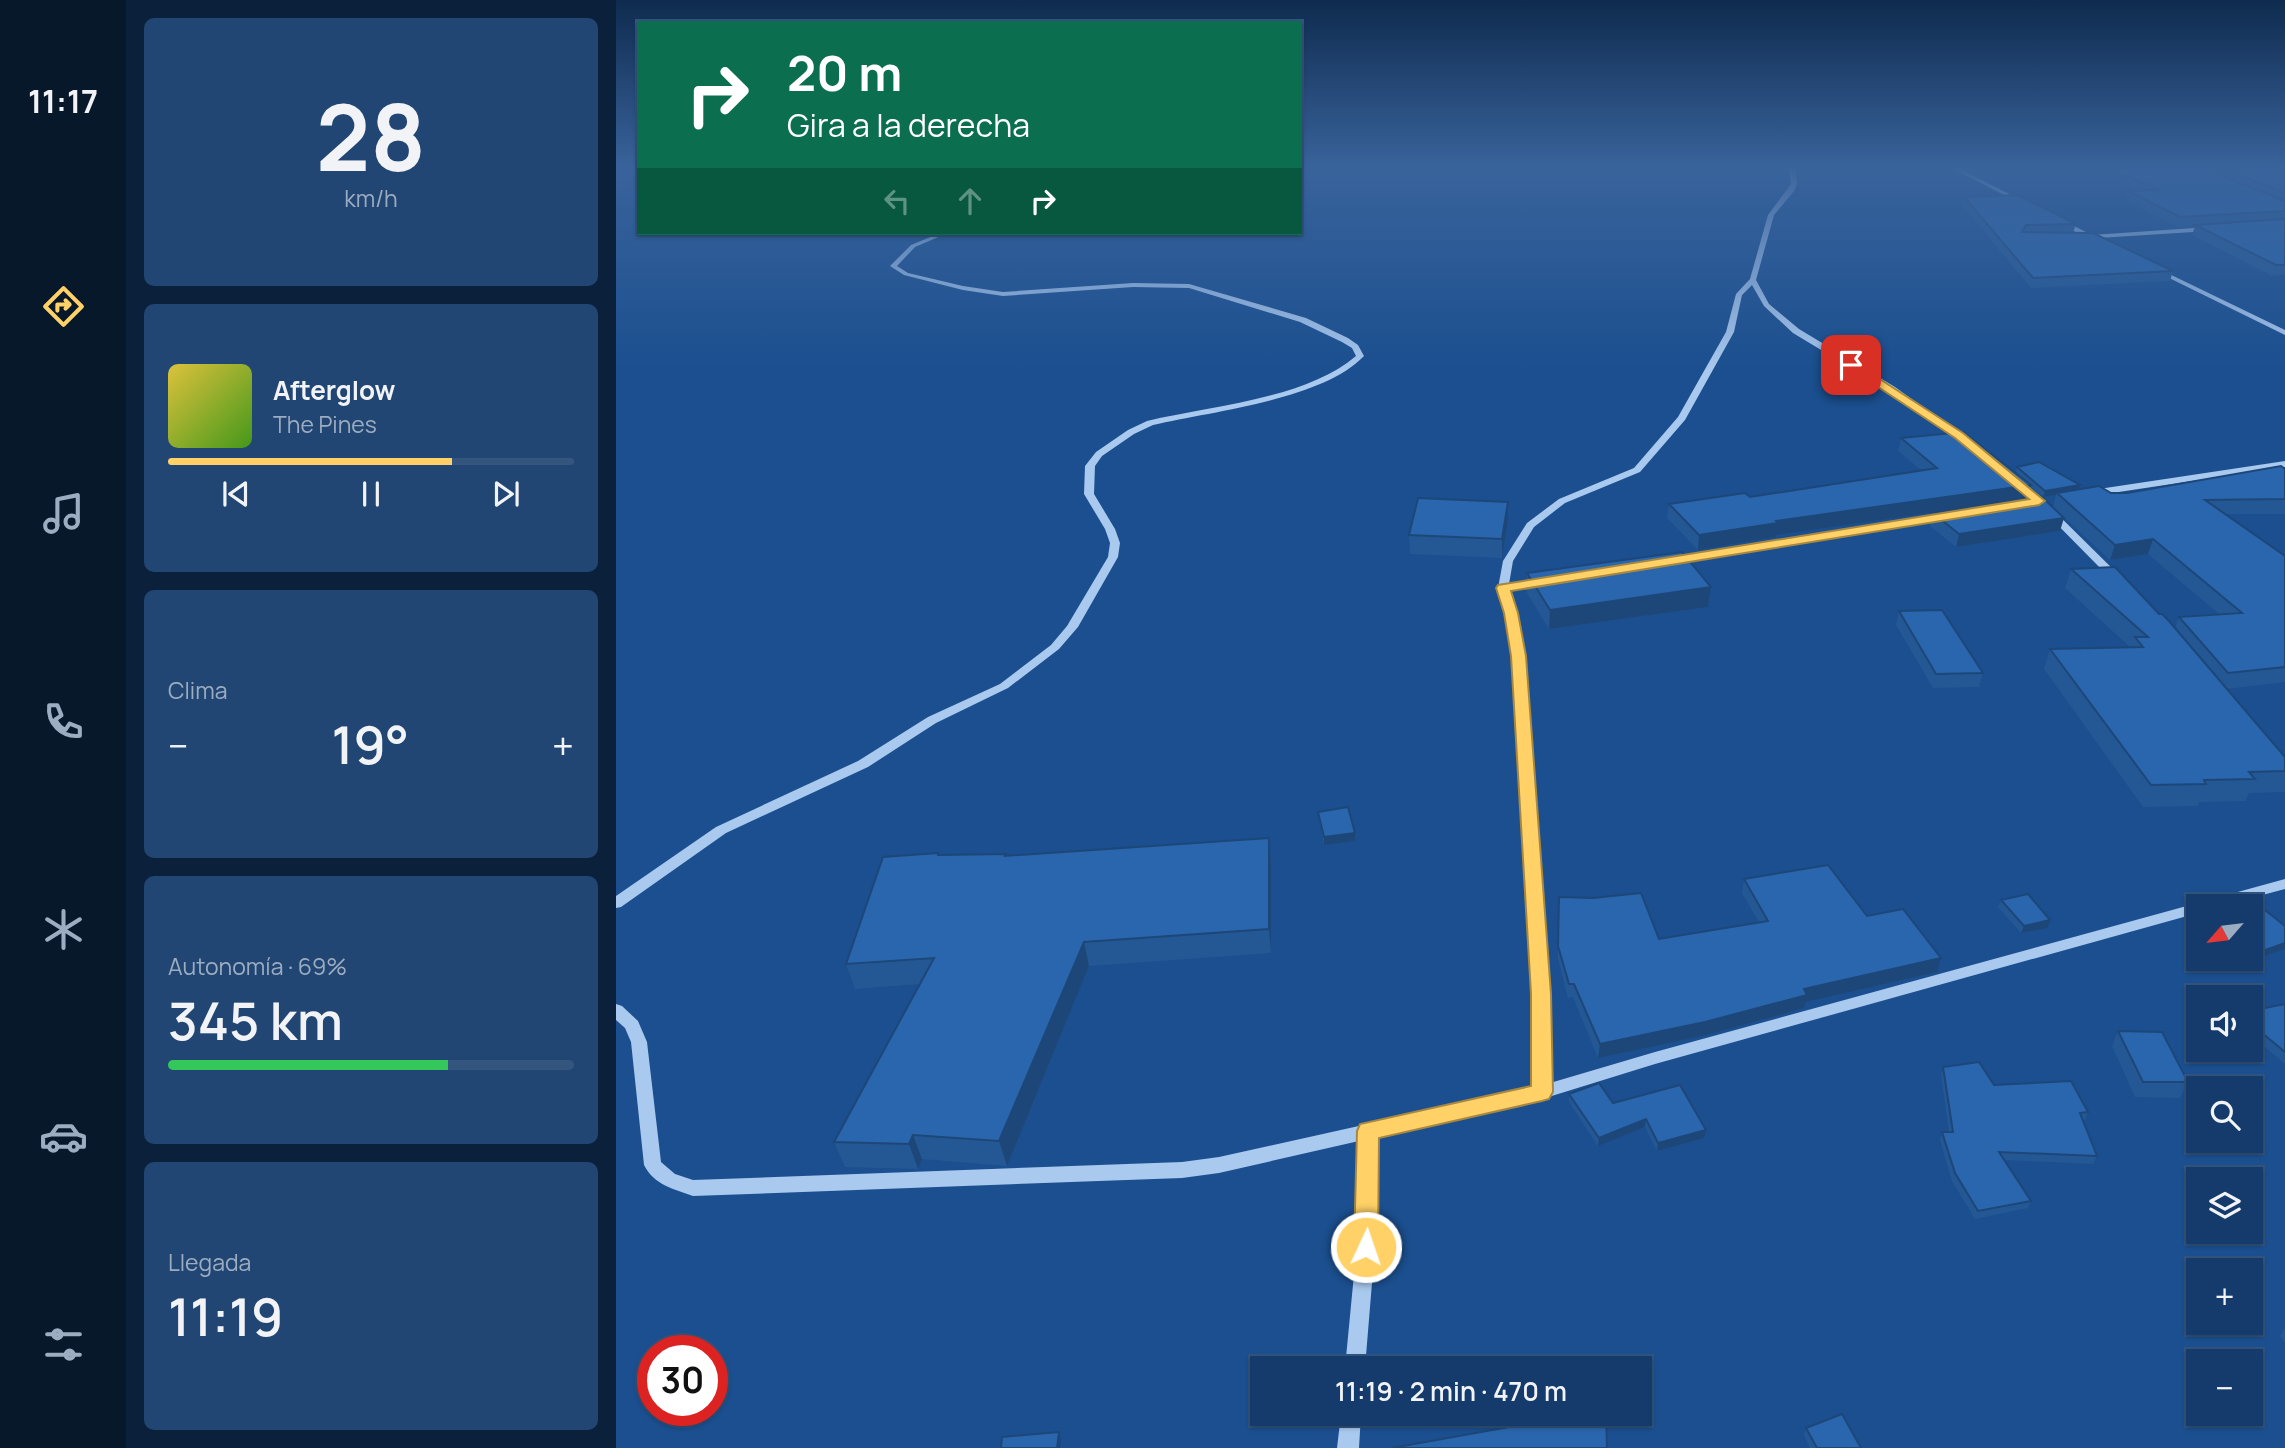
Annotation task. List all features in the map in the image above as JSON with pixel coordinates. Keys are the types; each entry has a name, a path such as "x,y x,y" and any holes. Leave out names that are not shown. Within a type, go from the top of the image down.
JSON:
{"street":[{"path":"616,903 721,830 863,764 932,720 1004,686 1055,647 1072,627 1113,557 1115,542 1089,494 1090,466 1099,454 1131,432 1150,423 1306,388 1341,372 1360,356 1345,340 1318,326 1189,286 1133,285 1003,294 963,288 906,274 893,266 913,246 939,236"},
{"path":"1542,1092 1541,994 1518,656 1511,613 1503,588 1508,561 1530,525 1562,501 1637,470 1682,418 1730,332 1739,294 1752,280 1765,236"},
{"path":"2089,236 2104,243"},
{"path":"2078,237 2114,236"},
{"path":"2152,267 2285,333"},
{"path":"1752,280 1766,306 1796,331 1892,389 1979,452"},
{"path":"2080,495 2285,464"},
{"path":"2009,477 2039,501 2126,590"},
{"path":"2025,503 2052,499"},
{"path":"1652,564 1959,514"},
{"path":"1503,588 1557,579"},
{"path":"2249,894 2285,884"},
{"path":"616,1010 632,1025 639,1042 653,1165 669,1180 693,1188 1182,1170 1219,1165 1542,1092 1655,1058 2186,911"},
{"path":"1357,1356 1368,1222 1368,1131"},
{"path":"1348,1448 1351,1426"}],"building":[{"path":"1997,236 2098,236 2173,271 2033,278"},
{"path":"2216,236 2285,236 2285,265 2276,265"},
{"path":"1963,432 2031,485 1776,521 1778,523 1699,535 1669,504 1745,493 1750,497 1937,468 1901,438"},
{"path":"2039,462 2080,485 2045,491 2017,467"},
{"path":"2281,466 2285,469 2285,499 2205,500 2285,556 2285,667 2228,673 2179,617 2242,613 2153,539 2115,545 2057,493 2099,486 2111,493 2127,493"},
{"path":"2041,496 2064,518 1959,534 1933,513"},
{"path":"1418,498 1508,502 1502,539 1409,535"},
{"path":"1682,552 1711,587 1550,610 1527,573"},
{"path":"2115,567 2159,614 2169,621 2285,757 2285,771 2249,772 2255,779 2204,780 2206,784 2151,785 2050,649 2143,647 2135,637 2148,637 2071,569"},
{"path":"1942,610 1983,673 1936,674 1899,611"},
{"path":"1348,807 1355,833 1324,837 1318,812"},
{"path":"1269,838 1269,929 1084,942 999,1141 913,1135 909,1144 834,1142 934,958 846,964 883,857 938,853 1006,854 1005,856"},
{"path":"1828,865 1867,916 1903,909 1941,958 1804,989 1807,995 1705,1022 1600,1044 1574,984 1569,984 1558,946 1559,897 1593,898 1641,893 1659,939 1768,921 1744,879"},
{"path":"2028,894 2050,920 2024,926 2001,900"},
{"path":"2263,911 2285,926 2285,943 2263,951"},
{"path":"2285,1004 2285,1052 2263,1034 2263,1008"},
{"path":"2118,1031 2162,1032 2186,1078 2186,1082 2143,1082"},
{"path":"1979,1062 1994,1085 2071,1081 2088,1112 2080,1113 2097,1156 1999,1152 2031,1201 1978,1211 1955,1173 1942,1132 1953,1132 1943,1067"},
{"path":"1599,1083 1613,1103 1680,1085 1706,1130 1658,1143 1646,1119 1599,1138 1569,1094"},
{"path":"1842,1414 1861,1448 1817,1448 1806,1428"},
{"path":"1515,1426 1606,1426 1607,1448 1392,1448"},
{"path":"1059,1432 1057,1448 1001,1448 1002,1437"}],"route":[{"path":"1366,1247 1368,1131 1542,1092 1541,994 1518,656 1511,613 1503,588 2039,501 1959,436 1892,389 1851,365"}]}
